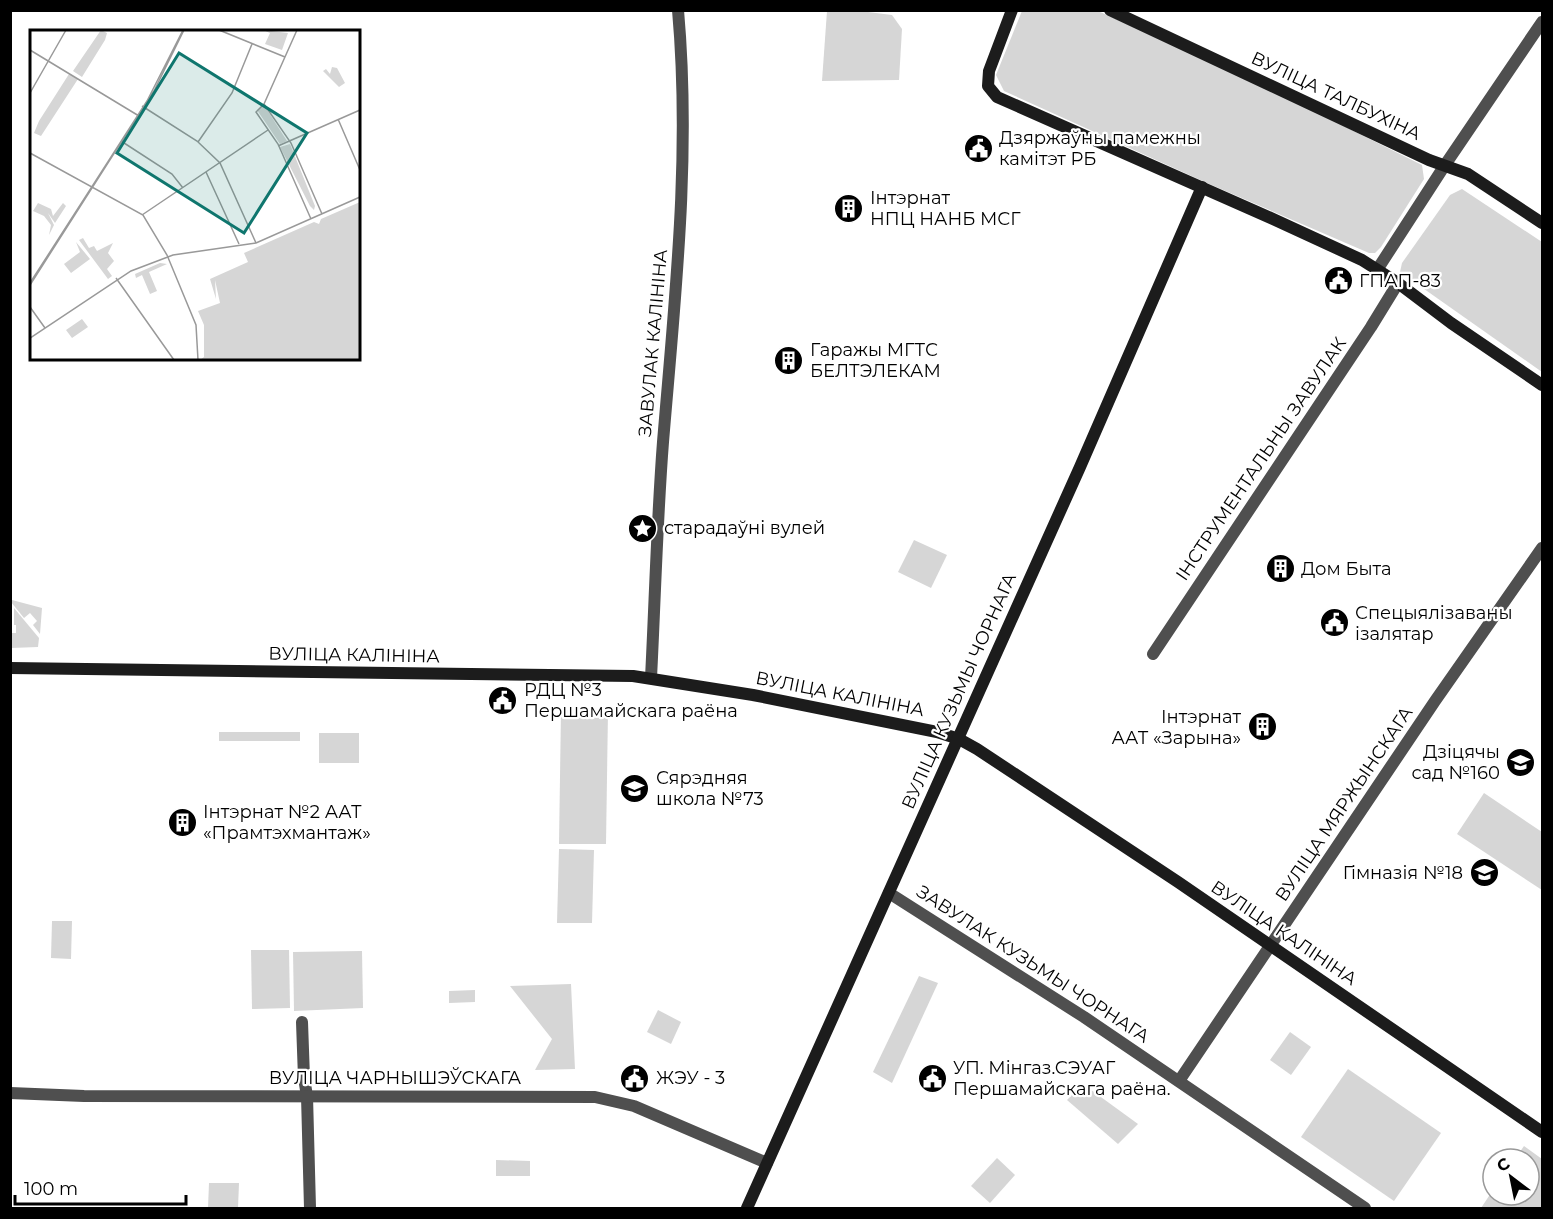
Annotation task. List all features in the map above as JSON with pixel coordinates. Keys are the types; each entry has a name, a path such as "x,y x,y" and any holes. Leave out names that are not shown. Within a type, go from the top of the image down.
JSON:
{"main road":[{"path":"1012,10 988,71 988,86 993,94 1362,260 1542,385"},
{"name":"ВУЛІЦА ТАЛБУХІНА","path":"1110,10 1429,160 1468,174 1542,223"},
{"name":"ВУЛІЦА КУЗЬМЫ ЧОРНАГА","path":"747,1209 959,739 1202,187"},
{"name":"ВУЛІЦА КАЛІНІНА","path":"10,668 651,678 753,695 937,732 959,739 977,749 1058,802 1542,1132"}],"street":[{"name":"ЗАВУЛАК КАЛІНІНА","path":"651,678 661,469 677,288 682,189 681,57 678,10"},
{"path":"1377,270 1542,22"},
{"name":"ІНСТРУМЕНТАЛЬНЫ ЗАВУЛАК","path":"1153,654 1398,283"},
{"name":"ВУЛІЦА МЯРЖЫНСКАГА","path":"1179,1081 1435,701 1542,548"},
{"name":"ЗАВУЛАК КУЗЬМЫ ЧОРНАГА","path":"889,893 986,953 1179,1081 1365,1209"},
{"path":"302,1022 307,1096 310,1209"},
{"name":"ВУЛІЦА ЧАРНЫШЭЎСКАГА","path":"10,1093 84,1096 595,1097 634,1106 767,1163"}],"shaded area":[{"path":"827,11 860,11 892,15 902,29 899,80 822,81"},
{"path":"1022,11 1098,11 1257,83 1422,165 1424,179 1381,247 1375,253 1369,253 1004,91 996,75"},
{"path":"1462,189 1542,242 1542,372 1400,272 1402,263 1450,195"},
{"path":"914,540 947,555 931,588 898,572"},
{"path":"12,600 42,608 40,634 33,625 37,621 30,613 24,618 11,602"},
{"path":"10,604 12,606 11,633 16,633 14,608 39,638 38,647 11,648"},
{"path":"561,710 608,711 606,844 559,844"},
{"path":"219,732 300,732 300,741 219,741"},
{"path":"319,733 359,733 359,763 319,763"},
{"path":"1484,793 1542,832 1542,890 1457,834"},
{"path":"559,849 594,850 592,923 557,923"},
{"path":"52,921 72,921 71,959 51,958"},
{"path":"251,950 289,950 290,1008 252,1009"},
{"path":"362,951 363,1008 294,1011 293,952"},
{"path":"919,976 938,983 892,1083 873,1072"},
{"path":"571,984 575,1069 535,1070 552,1039 510,986"},
{"path":"475,990 475,1002 449,1003 449,991"},
{"path":"658,1010 681,1022 671,1044 647,1032"},
{"path":"1290,1032 1311,1047 1291,1075 1270,1060"},
{"path":"1348,1069 1441,1133 1394,1201 1301,1137"},
{"path":"1083,1084 1138,1124 1118,1144 1067,1100"},
{"path":"997,1158 1015,1175 990,1203 971,1186"},
{"path":"1542,1159 1542,1208 1481,1208 1541,1207"},
{"path":"496,1160 530,1161 530,1176 496,1176"},
{"path":"209,1183 239,1183 238,1208 208,1208"}],"place":[{"name":"Дзяржаўны памежны камітэт РБ","path":"978,148"},
{"name":"Інтэрнат НПЦ НАНБ МСГ","path":"849,208"},
{"name":"ГПАП-83","path":"1338,281"},
{"name":"Гаражы МГТС БЕЛТЭЛЕКАМ","path":"789,360"},
{"name":"старадаўні вулей","path":"643,528"},
{"name":"Дом Быта","path":"1280,569"},
{"name":"Спецыялізаваны ізалятар","path":"1334,623"},
{"name":"РДЦ №3 Першамайскага раёна","path":"503,700"},
{"name":"Інтэрнат ААТ «Зарына»","path":"1262,727"},
{"name":"Дзіцячы сад №160","path":"1521,762"},
{"name":"Сярэдняя школа №73","path":"635,788"},
{"name":"Інтэрнат №2 ААТ «Прамтэхмантаж»","path":"182,822"},
{"name":"Гімназія №18","path":"1484,873"},
{"name":"ЖЭУ - 3","path":"635,1078"},
{"name":"УП. Мінгаз.СЭУАГ Першамайскага раёна.","path":"932,1078"}]}
